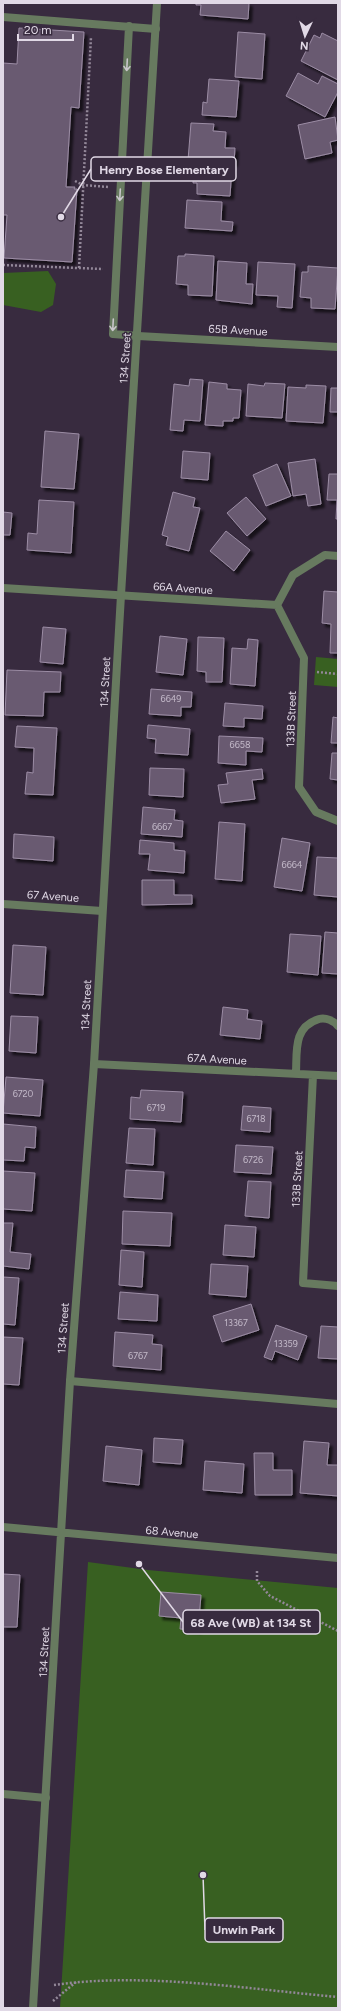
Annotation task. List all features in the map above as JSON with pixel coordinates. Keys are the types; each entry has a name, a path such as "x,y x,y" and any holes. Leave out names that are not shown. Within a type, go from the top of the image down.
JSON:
{"street":[{"name":"134 Street","path":"32,2008 46,1798 70,1381 94,1064 157,3"},
{"path":"3,17 156,28"},
{"name":"65B Avenue","path":"129,26 113,334 338,347"},
{"path":"277,605 294,575 325,555 338,556"},
{"name":"66A Avenue","path":"3,588 277,605"},
{"name":"133B Street","path":"277,605 304,658 299,787 316,812 338,821"},
{"name":"67 Avenue","path":"3,904 102,911"},
{"path":"296,1074 297,1046 301,1030 309,1022 322,1018 334,1022 338,1026"},
{"name":"67A Avenue","path":"94,1064 338,1076"},
{"name":"133B Street","path":"313,1075 304,1283 338,1286"},
{"path":"70,1381 338,1404"},
{"name":"68 Avenue","path":"3,1527 338,1558"},
{"path":"3,1794 46,1798"}],"path":[{"path":"79,268 92,30"},
{"path":"75,182 83,185 110,188"},
{"path":"3,265 106,269"},
{"path":"315,672 338,674"},
{"path":"257,1570 257,1581 270,1596 338,1631"},
{"path":"54,1985 77,1982 163,1982 338,1997"},
{"path":"53,2001 77,1982"}],"green space":[{"path":"48,271 56,284 53,305 41,312 3,305 3,273"},
{"path":"316,657 338,659 338,687 314,685"},
{"path":"88,1562 148,1570 338,1588 338,2008 60,2008"}],"building":[{"path":"196,3 249,3 248,19 200,15 201,5 196,5"},
{"path":"19,28 84,32 79,108 71,107 66,187 75,187 74,189 77,189 72,262 4,258 7,215 3,215 3,63 17,64"},
{"path":"238,32 265,34 262,79 235,77"},
{"path":"322,33 338,41 338,80 301,61 314,35 320,38"},
{"path":"298,73 318,84 322,76 338,84 338,92 325,117 286,96"},
{"path":"209,79 239,81 236,117 202,115 203,102 207,103"},
{"path":"335,117 338,140 330,142 332,153 305,159 298,125"},
{"path":"191,123 214,124 213,131 226,132 225,148 235,148 234,163 188,160"},
{"path":"194,165 232,167 230,196 197,194 197,183 193,183"},
{"path":"187,200 222,202 221,221 233,222 232,231 185,228"},
{"path":"185,254 214,256 212,296 188,295 188,285 176,284 178,256 185,256"},
{"path":"218,261 247,263 246,284 253,284 252,304 216,300"},
{"path":"258,262 295,264 292,308 277,307 278,296 256,295"},
{"path":"308,266 338,268 335,309 311,308 311,298 300,297 302,272 308,272"},
{"path":"190,379 203,380 200,421 184,420 183,431 170,430 174,384 189,386"},
{"path":"209,382 227,384 227,389 241,390 239,418 233,418 233,421 223,421 223,426 205,425"},
{"path":"265,383 285,384 282,418 246,416 248,384 264,386"},
{"path":"306,385 326,386 323,423 286,421 288,387 306,388"},
{"path":"331,388 338,388 338,412 330,412"},
{"path":"45,431 79,434 74,489 41,487"},
{"path":"183,451 210,453 208,480 181,478"},
{"path":"315,459 321,504 308,506 306,494 293,496 288,463"},
{"path":"277,464 291,496 266,506 253,475"},
{"path":"329,474 338,474 338,519 336,519 337,500 327,500"},
{"path":"173,492 195,498 193,507 200,508 189,551 166,545 168,537 162,535"},
{"path":"246,497 266,519 247,536 227,513"},
{"path":"39,500 74,502 71,553 27,550 28,533 37,534"},
{"path":"3,512 12,513 10,535 3,535"},
{"path":"226,531 250,550 234,571 210,551"},
{"path":"324,591 338,592 338,653 330,653 331,624 322,623"},
{"path":"43,627 66,629 63,664 40,662"},
{"path":"160,636 187,639 183,675 156,672"},
{"path":"198,637 224,638 222,682 206,682 206,672 197,671"},
{"path":"248,639 258,640 255,686 230,684 232,648 247,649"},
{"path":"7,670 61,672 60,692 44,692 43,716 5,715"},
{"path":"151,689 192,692 191,707 181,707 181,716 149,714"},
{"path":"225,703 263,706 262,719 244,718 244,727 223,726"},
{"path":"333,717 338,718 338,743 331,743"},
{"path":"148,725 190,729 188,755 155,753 156,739 147,738"},
{"path":"17,726 57,728 53,795 25,794 27,772 33,773 34,748 15,747"},
{"path":"219,736 263,738 262,752 246,751 246,765 218,763"},
{"path":"332,753 338,753 338,780 330,779"},
{"path":"150,768 184,769 183,797 149,795"},
{"path":"262,769 263,779 252,780 255,799 221,803 218,785 228,784 226,773"},
{"path":"143,807 175,810 174,820 183,821 182,837 141,834"},
{"path":"219,822 245,824 242,881 215,879"},
{"path":"14,834 54,837 53,861 13,858"},
{"path":"282,838 310,843 302,891 274,887"},
{"path":"140,840 174,843 174,850 185,851 184,873 148,870 150,854 139,854"},
{"path":"317,857 338,858 338,897 314,895"},
{"path":"142,880 174,880 174,895 192,895 192,904 142,905"},
{"path":"325,932 338,933 338,974 322,973"},
{"path":"290,934 321,936 318,975 287,972"},
{"path":"13,945 46,947 43,995 10,993"},
{"path":"223,1007 248,1010 247,1019 262,1021 260,1039 220,1035"},
{"path":"11,1016 38,1017 36,1053 9,1051"},
{"path":"6,1077 43,1080 40,1116 3,1113"},
{"path":"141,1090 183,1092 181,1122 130,1119 131,1097 140,1098"},
{"path":"243,1106 271,1108 270,1132 241,1130"},
{"path":"3,1124 36,1127 35,1148 25,1147 24,1161 3,1160"},
{"path":"129,1128 155,1129 153,1165 126,1163"},
{"path":"236,1145 273,1147 271,1174 234,1172"},
{"path":"126,1170 164,1172 162,1199 124,1197"},
{"path":"3,1171 35,1173 32,1211 3,1209"},
{"path":"248,1181 271,1182 269,1218 245,1216"},
{"path":"123,1211 172,1213 170,1246 122,1244"},
{"path":"3,1223 13,1223 10,1252 31,1254 29,1269 3,1266"},
{"path":"225,1225 256,1227 254,1257 223,1255"},
{"path":"121,1250 144,1252 142,1287 119,1285"},
{"path":"211,1264 248,1266 246,1297 209,1294"},
{"path":"3,1277 19,1278 15,1325 3,1324"},
{"path":"120,1292 158,1295 157,1321 118,1319"},
{"path":"251,1304 259,1330 222,1342 213,1316"},
{"path":"276,1325 307,1336 298,1360 275,1351 272,1360 264,1357"},
{"path":"321,1326 338,1327 338,1359 318,1358"},
{"path":"115,1332 153,1335 152,1344 162,1345 161,1370 113,1366"},
{"path":"3,1337 23,1338 19,1385 3,1384"},
{"path":"154,1438 183,1440 181,1464 153,1462"},
{"path":"304,1441 329,1443 327,1465 338,1465 338,1496 300,1493"},
{"path":"106,1446 142,1450 139,1485 103,1481"},
{"path":"254,1453 273,1453 273,1470 292,1470 292,1495 255,1495"},
{"path":"205,1461 244,1464 242,1493 203,1490"},
{"path":"3,1574 20,1575 17,1627 3,1627"},
{"path":"161,1592 201,1595 198,1630 180,1629 181,1618 159,1616"}],"place":[{"name":"Henry Bose Elementary","path":"61,217"},
{"name":"68 Ave (WB) at 134 St","path":"139,1564"},
{"name":"Unwin Park","path":"203,1875"}]}
